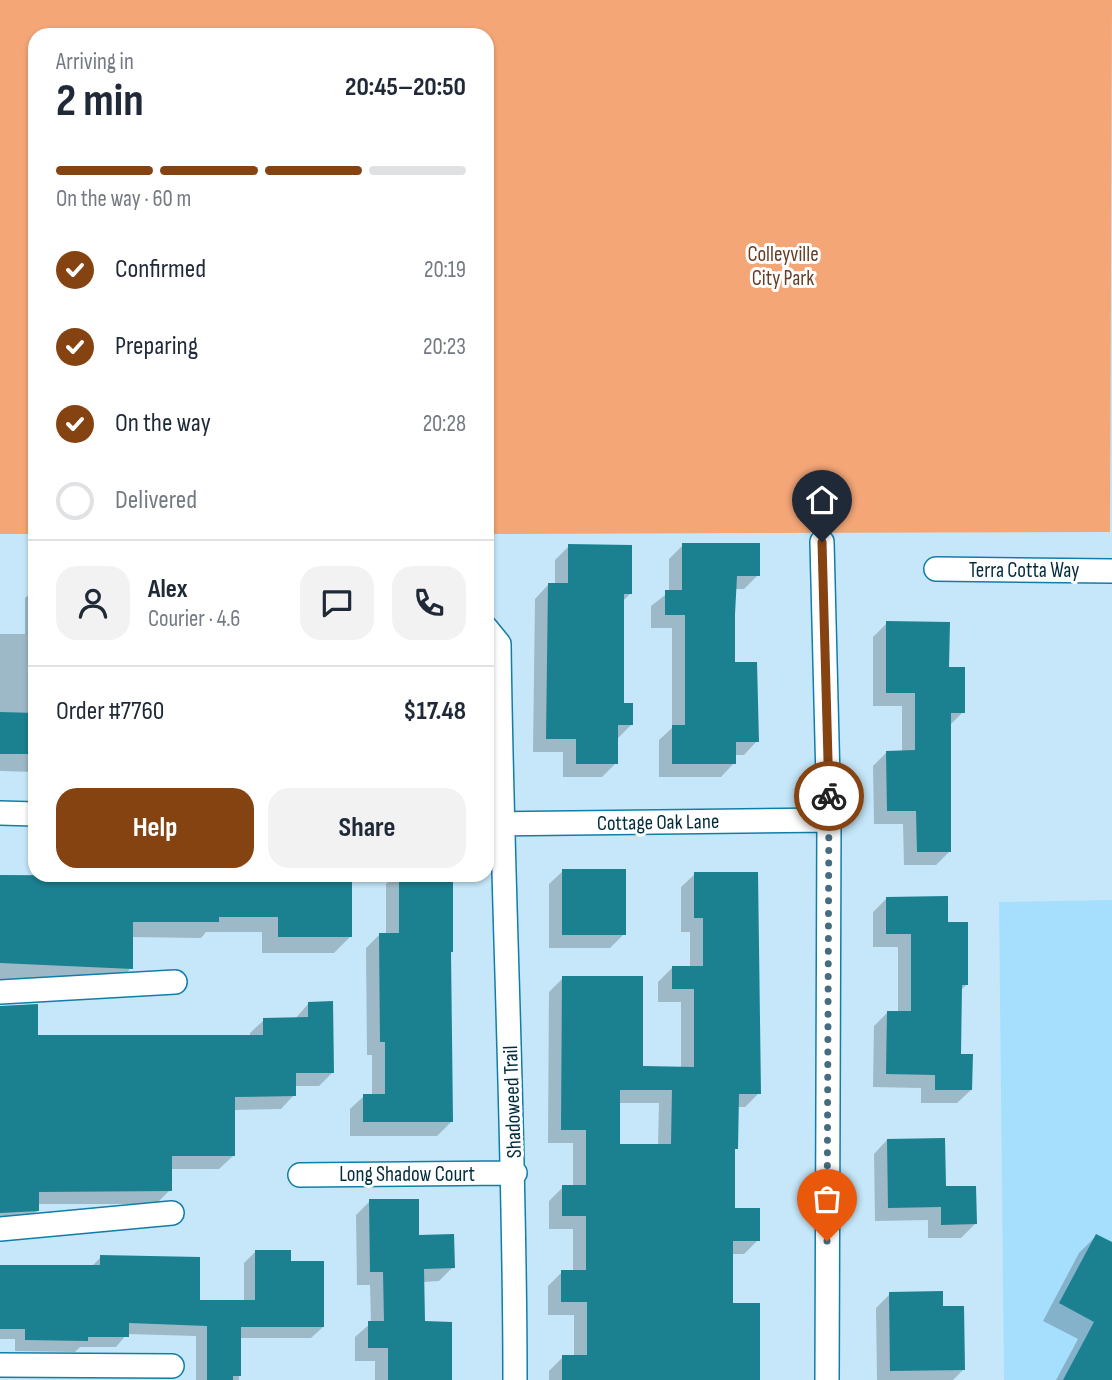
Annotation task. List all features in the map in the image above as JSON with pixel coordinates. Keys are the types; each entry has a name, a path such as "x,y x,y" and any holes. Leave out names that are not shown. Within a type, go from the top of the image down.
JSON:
{"street":[{"path":"822,542 829,820 827,1380"},
{"name":"Terra Cotta Way","path":"936,569 1112,571"},
{"name":"Shadoweed Trail","path":"494,638 499,644 494,824 515,1174 515,1380"},
{"path":"0,814 28,814"},
{"name":"Cottage Oak Lane","path":"494,824 829,820"},
{"path":"0,992 174,982"},
{"name":"Long Shadow Court","path":"300,1175 515,1174"},
{"path":"0,1228 172,1213"},
{"path":"0,1365 172,1366"}],"shaded area":[{"path":"1112,900 1112,1380 1004,1380 999,902"}],"green space":[{"name":"Colleyville City Park","path":"0,0 1112,0 1110,532 494,534 494,28 28,28 28,534 0,534"}],"building":[{"path":"682,543 760,543 760,576 737,576 735,614 735,662 757,662 759,742 736,742 736,764 672,764 672,725 685,725 685,615 665,615 665,590 682,590"},
{"path":"568,544 632,545 632,594 624,594 624,703 633,703 633,725 618,725 618,764 576,764 576,739 546,739 548,583 568,583"},
{"path":"886,621 950,622 949,667 965,667 965,713 951,713 951,852 917,852 916,811 887,811 886,751 915,750 915,693 886,693"},
{"path":"0,712 28,713 28,754 0,754"},
{"path":"562,869 626,869 626,935 562,935"},
{"path":"694,872 758,872 761,1094 739,1094 735,1208 760,1208 760,1241 733,1241 733,1303 760,1303 760,1380 562,1380 562,1355 587,1355 587,1302 561,1302 561,1270 586,1270 586,1216 562,1216 562,1185 586,1185 586,1130 561,1130 562,976 643,976 643,1066 694,1067 694,989 672,989 672,966 703,966 703,918 694,918","holes":["620,1090 672,1090 671,1144 620,1144"]},
{"path":"0,875 28,875 28,882 352,882 352,937 278,937 278,917 219,917 219,922 133,922 133,969 0,963"},
{"path":"399,882 453,882 453,1122 363,1122 363,1094 385,1094 385,1042 380,1042 379,933 399,933"},
{"path":"948,896 948,922 968,922 968,985 962,985 961,1054 973,1054 972,1090 935,1090 935,1075 886,1074 887,1011 911,1011 911,934 886,934 886,897"},
{"path":"333,1001 334,1073 296,1073 296,1096 235,1097 235,1156 172,1156 172,1191 39,1192 39,1211 0,1213 0,1006 38,1004 38,1035 263,1035 263,1018 308,1017 308,1002"},
{"path":"945,1138 946,1186 976,1186 977,1224 941,1225 941,1207 888,1208 887,1139"},
{"path":"369,1199 419,1199 419,1235 454,1234 455,1268 424,1269 425,1321 452,1322 452,1380 388,1380 388,1348 368,1348 368,1321 384,1321 383,1272 370,1272"},
{"path":"1096,1234 1112,1242 1112,1380 1063,1380 1094,1322 1059,1303"},
{"path":"255,1250 291,1250 291,1261 324,1261 324,1327 241,1327 241,1376 233,1376 233,1380 207,1380 207,1326 129,1323 129,1337 88,1337 88,1341 25,1340 25,1329 0,1329 0,1265 100,1265 100,1255 200,1257 200,1300 255,1300"},
{"path":"943,1291 943,1306 964,1306 965,1370 890,1371 889,1292"}],"way so far":[{"path":"827,1241 829,796"}],"route":[{"path":"822,542 829,796"}]}
